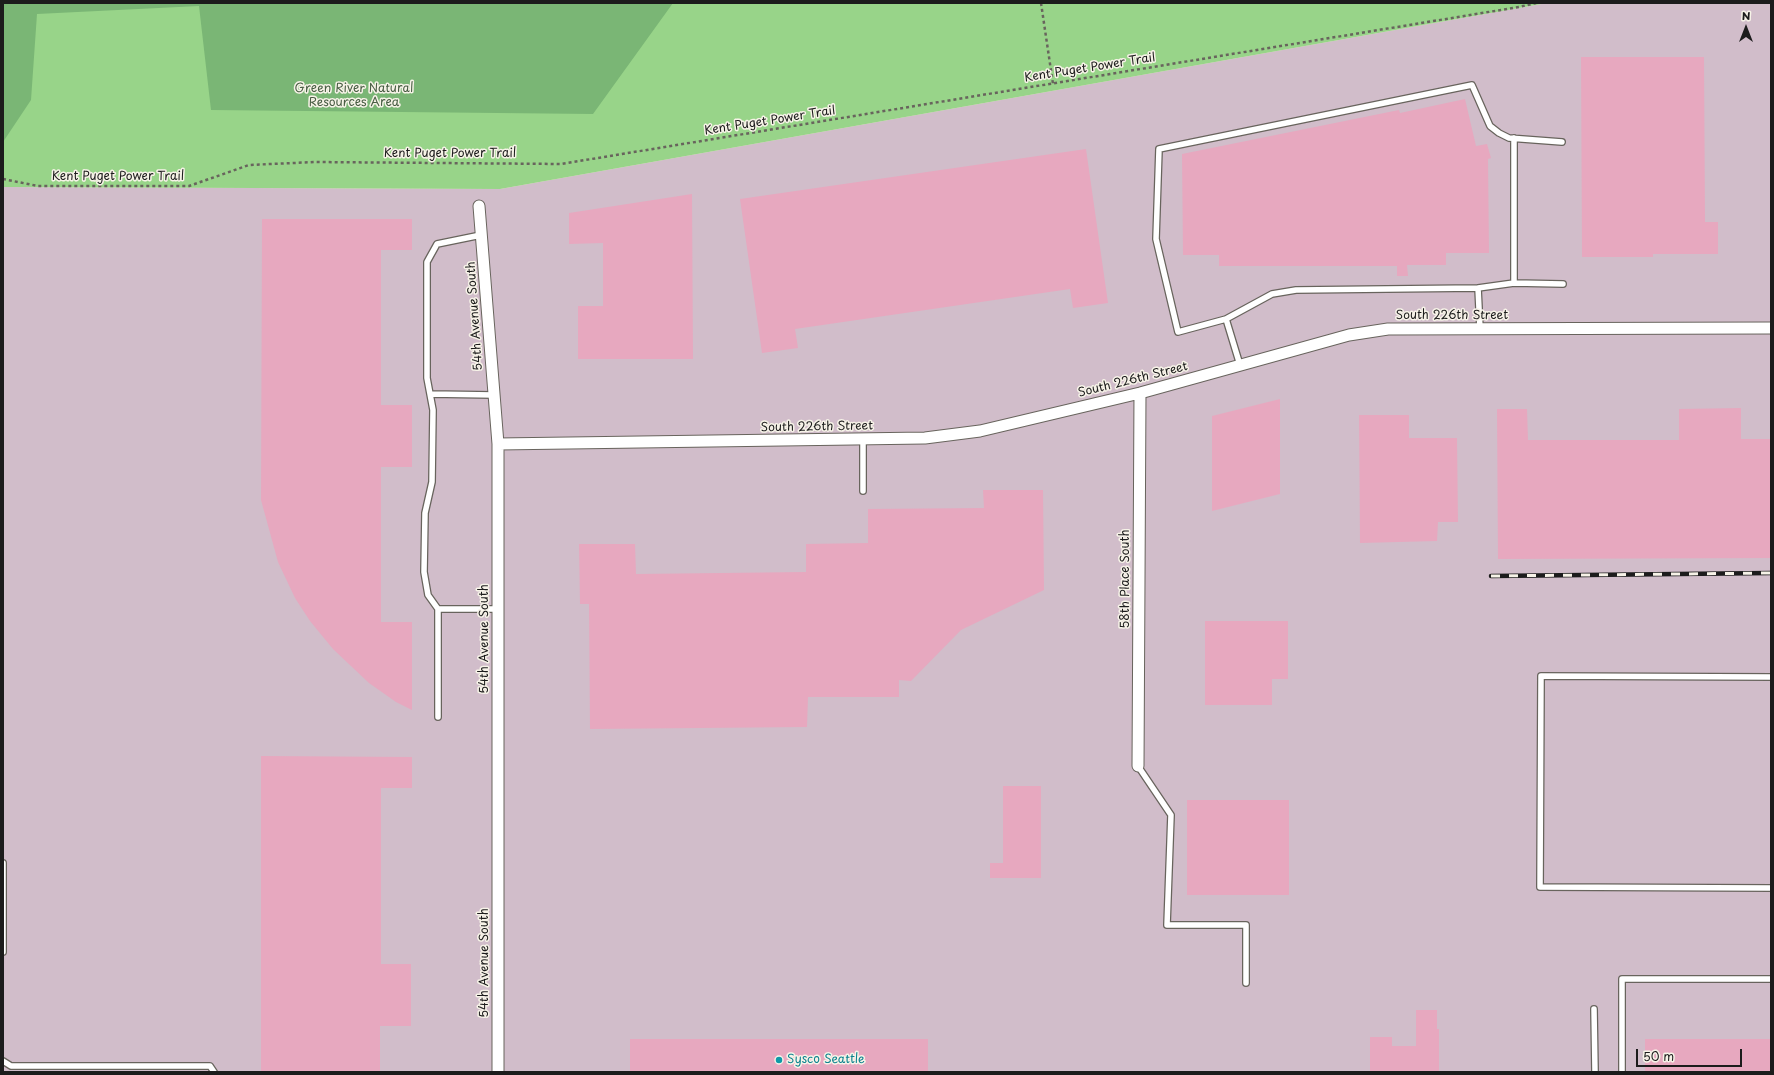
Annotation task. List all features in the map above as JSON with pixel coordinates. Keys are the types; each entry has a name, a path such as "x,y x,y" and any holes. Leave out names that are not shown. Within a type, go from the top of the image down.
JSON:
{"street":[{"name":"54th Avenue South","path":"479,206 498,444 498,1072"},
{"name":"South 226th Street","path":"498,444 925,438 980,431 1140,393 1349,335 1388,329 1771,328"},
{"name":"58th Place South","path":"1138,766 1140,393"}],"lane":[{"path":"1562,142 1514,138 1499,134 1490,126 1472,85 1159,149 1156,239 1178,332 1226,319 1272,294 1296,290 1478,288 1514,283 1562,284"},
{"path":"1514,138 1514,283"},
{"path":"438,717 438,609 428,595 424,572 425,513 432,482 433,410 427,378 427,262 437,244 481,235"},
{"path":"1478,288 1480,329"},
{"path":"1226,319 1240,365"},
{"path":"430,394 494,395"},
{"path":"862,439 862,491"},
{"path":"438,609 498,609"},
{"path":"1771,677 1541,676 1540,887 1771,888"},
{"path":"1138,766 1171,815 1167,925 1246,925 1246,983"},
{"path":"3,863 3,952"},
{"path":"1622,1072 1622,979 1771,978"},
{"path":"1594,1009 1595,1072"},
{"path":"3,1061 11,1066 210,1066 214,1072"}],"path":[{"path":"1041,3 1053,84"},
{"name":"Kent Puget Power Trail","path":"3,179 38,186 189,186 248,165 314,162 561,164 1053,84 1536,3"}],"shaded area":[{"path":"1547,3 1771,3 1771,1072 3,1072 3,187 500,189"}],"green space":[{"name":"Green River Natural Resources Area","path":"3,3 1547,3 500,189 3,187"},
{"path":"3,3 673,3 593,114 211,110 199,6 37,14 31,100 3,142"}],"building":[{"path":"1581,57 1704,57 1705,222 1718,222 1718,254 1653,254 1653,257 1582,257"},
{"path":"1465,99 1476,146 1487,144 1491,158 1488,159 1489,253 1446,253 1446,265 1407,265 1408,276 1397,276 1397,266 1219,266 1219,255 1183,255 1182,154 1399,110 1400,113"},
{"path":"1086,149 1108,303 1073,308 1070,289 795,329 798,348 762,353 740,199"},
{"path":"692,194 693,359 578,359 578,306 603,306 603,243 569,244 569,213"},
{"path":"262,219 412,219 412,250 381,250 381,405 412,405 412,467 381,467 381,622 412,622 412,710 396,702 369,683 333,649 310,621 295,598 278,562 261,500"},
{"path":"1280,399 1280,494 1212,511 1212,416"},
{"path":"1741,408 1741,439 1771,439 1771,558 1498,559 1497,409 1527,409 1528,440 1679,440 1679,409"},
{"path":"1359,415 1409,415 1409,438 1457,438 1458,522 1438,522 1437,541 1360,543"},
{"path":"983,490 1043,490 1044,590 961,630 911,681 899,680 899,697 808,697 807,727 590,729 589,604 580,604 579,544 635,544 636,574 806,572 806,544 868,543 868,509 984,508"},
{"path":"1205,621 1288,621 1288,679 1272,679 1272,705 1205,705"},
{"path":"261,756 412,757 412,788 381,788 381,964 411,964 411,1026 380,1026 380,1072 261,1072"},
{"path":"1003,786 1041,786 1041,878 990,878 990,863 1003,863"},
{"path":"1187,800 1289,800 1289,895 1187,895"},
{"path":"1416,1010 1437,1010 1437,1029 1439,1029 1439,1072 1370,1072 1370,1037 1392,1037 1392,1046 1416,1046"},
{"name":"Sysco Seattle","path":"630,1039 928,1039 928,1072 630,1072"},
{"path":"1645,1039 1771,1039 1771,1072 1645,1072"}],"railway":[{"path":"1491,576 1771,573"}],"place":[{"name":"Sysco Seattle","path":"779,1060"}]}
